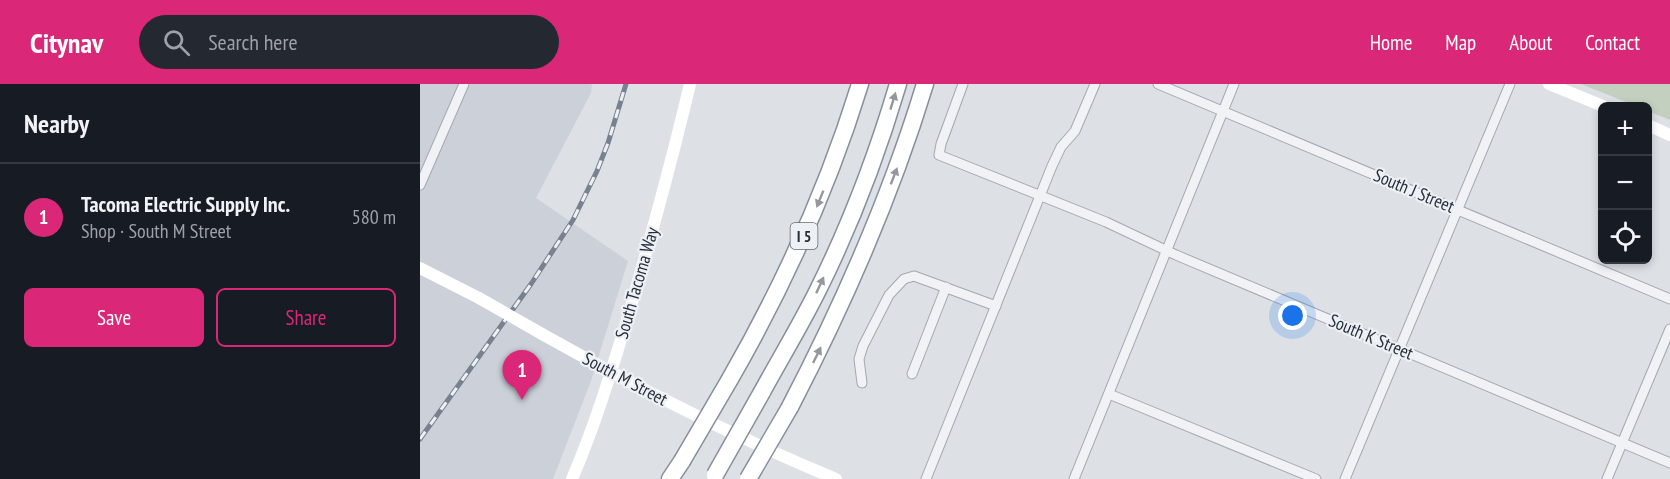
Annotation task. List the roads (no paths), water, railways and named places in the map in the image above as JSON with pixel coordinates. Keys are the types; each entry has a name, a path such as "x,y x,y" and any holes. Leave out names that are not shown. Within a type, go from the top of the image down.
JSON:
{"highway":[{"name":"I 5","path":"674,473 755,335 803,239 836,159 860,84"},
{"name":"I 5","path":"713,477 762,392 827,270 866,179 898,84"},
{"path":"748,479 790,407 829,331 858,267 897,168 924,84"}],"main road":[{"name":"South Tacoma Way","path":"572,479 595,424 661,200 690,84"},
{"path":"1549,84 1598,104"},
{"path":"1652,127 1670,135"},
{"name":"South M Street","path":"420,268 480,298 610,373 836,479"}],"street":[{"path":"420,185 464,84"},
{"name":"South K Street","path":"963,84 939,155 1106,222 1399,350 1670,464"},
{"path":"926,479 1057,154 1075,131 1095,84"},
{"name":"South J Street","path":"1158,84 1670,299"},
{"path":"1074,479 1234,84"},
{"path":"1345,479 1510,84"},
{"path":"862,382 859,359 863,346 889,295 897,284 908,276 914,276 996,306"},
{"path":"912,374 946,287"},
{"path":"1607,479 1670,329"},
{"path":"1109,394 1316,479"}],"railway":[{"path":"420,439 531,284 573,220 608,143 626,84"}],"place":[{"name":"Tacoma Electric Supply Inc.","path":"522,400"}]}
